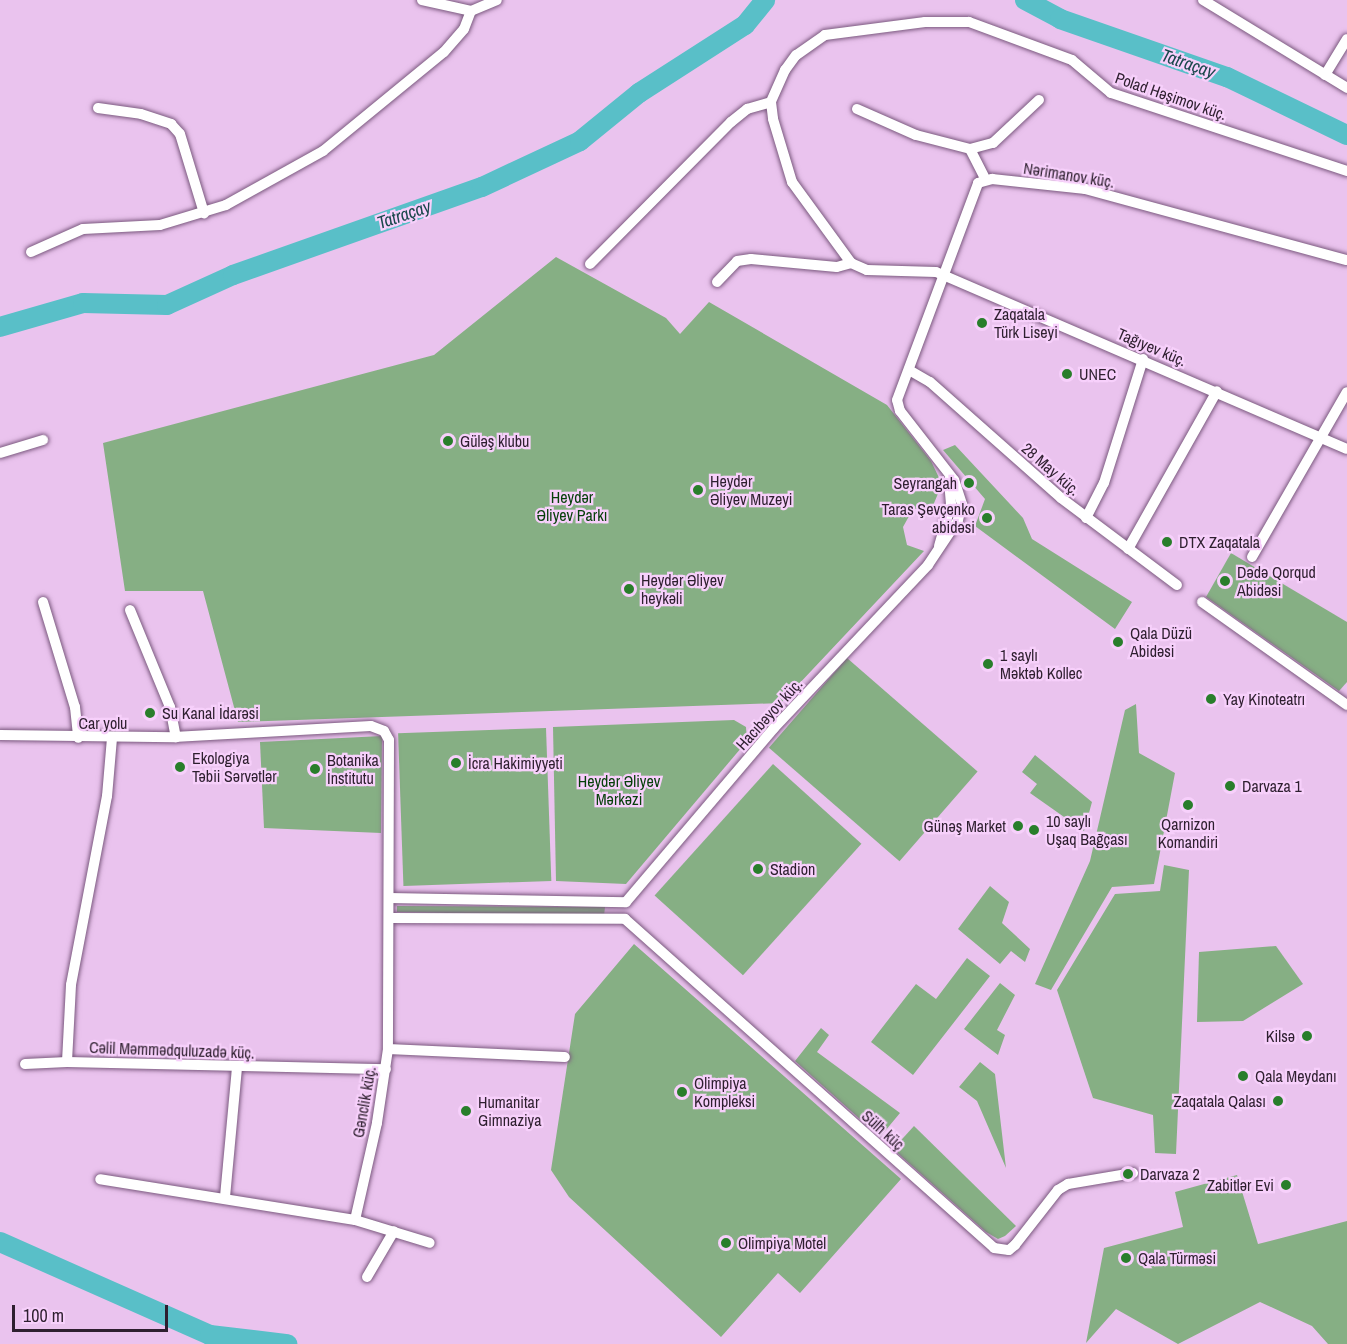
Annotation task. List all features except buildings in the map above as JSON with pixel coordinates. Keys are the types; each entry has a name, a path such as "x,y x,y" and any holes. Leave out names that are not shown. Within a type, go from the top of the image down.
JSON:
{"street":[{"path":"422,0 471,11 497,0"},
{"path":"1203,0 1221,5 1347,88"},
{"path":"31,252 83,229 160,225 204,213 323,151 444,52 464,29 471,11"},
{"name":"Polad Həşimov küç.","path":"771,102 784,70 796,55 825,35 913,24 969,22 1072,60 1111,93 1347,171"},
{"path":"1325,75 1347,39"},
{"path":"857,109 916,135 970,149 993,143 1039,100"},
{"path":"590,264 731,122 747,109 771,102 772,119 792,182 851,263 867,270 926,270 944,275"},
{"path":"98,108 141,114 171,124 180,134 204,213"},
{"path":"909,370 974,189 985,179 970,149"},
{"name":"Nərimanov küç.","path":"985,179 1085,189 1347,260"},
{"path":"717,282 737,261 751,259 837,267 851,263"},
{"name":"Tağıyev küç.","path":"944,275 1347,449"},
{"path":"1086,518 1104,483 1143,359"},
{"name":"Hacıbəyov küç.","path":"626,902 774,728 938,550 958,520 962,504 947,471 898,405 909,370"},
{"name":"28 May küç.","path":"909,370 930,382 1086,518 1177,585"},
{"path":"1128,549 1217,391"},
{"path":"1252,557 1347,392"},
{"path":"0,453 43,440"},
{"path":"1202,602 1347,705"},
{"path":"44,603 75,707 78,738"},
{"path":"130,610 170,707 176,737"},
{"name":"Car yolu","path":"0,735 78,738 176,737 370,726 384,731"},
{"name":"Gənclik küç.","path":"354,1220 386,1070 388,1049 391,752 384,731"},
{"name":"Cəlil Məmmədquluzadə küç.","path":"112,738 107,796 71,985 67,1062 386,1070"},
{"path":"389,898 626,902 625,919 389,918"},
{"name":"Sülh küç","path":"625,919 993,1248 1009,1250 1015,1245 1058,1190 1068,1184 1133,1173"},
{"path":"388,1049 564,1057"},
{"path":"25,1064 67,1062"},
{"path":"225,1197 237,1068"},
{"path":"100,1179 225,1197 354,1220 430,1243"},
{"path":"367,1277 393,1231"}],"green space":[{"name":"Heydər Əliyev Parkı","path":"556,257 666,318 680,334 709,302 887,405 931,461 942,484 932,508 913,509 903,527 907,545 924,551 781,703 238,722 203,591 125,591 103,443 434,355"},
{"path":"955,445 1023,518 1032,539 1132,602 1115,629 975,526 985,499 943,450"},
{"path":"1231,553 1347,622 1347,682 1339,691 1206,597"},
{"path":"847,658 978,771 899,861 769,748"},
{"path":"1136,704 1139,753 1175,773 1154,884 1112,887 1051,990 1035,984 1090,861 1125,710"},
{"name":"Heydər Əliyev Mərkəzi","path":"734,720 746,727 747,741 626,884 556,881 553,727"},
{"path":"546,728 551,881 403,886 398,733"},
{"path":"382,736 381,833 264,828 260,742"},
{"path":"1035,755 1092,802 1084,831 1030,793 1037,784 1022,772"},
{"name":"Stadion","path":"773,764 861,844 743,975 655,896"},
{"path":"1164,865 1189,870 1176,1154 1155,1153 1153,1115 1093,1098 1057,990 1115,894 1160,891"},
{"path":"990,886 1009,902 1002,923 1030,949 1025,962 1011,951 1000,964 958,929"},
{"path":"397,906 605,907 604,916 397,912"},
{"name":"Olimpiya Kompleksi","path":"634,944 901,1179 800,1293 778,1273 721,1337 569,1197 551,1170 575,1014"},
{"path":"1276,946 1303,984 1243,1021 1197,1022 1199,952"},
{"path":"967,958 990,976 913,1075 871,1042 916,984 936,999"},
{"path":"1000,983 1015,995 997,1030 1005,1035 998,1055 964,1029"},
{"path":"821,1028 829,1035 817,1052 900,1113 880,1137 795,1061"},
{"path":"980,1062 995,1074 1006,1168 977,1101 959,1087"},
{"path":"914,1126 1016,1226 998,1239 986,1232 893,1149"},
{"path":"1237,1175 1258,1244 1347,1221 1347,1344 1328,1344 1312,1326 1260,1302 1178,1344 1116,1309 1086,1343 1104,1248 1183,1227 1175,1192"}],"waterway":[{"name":"Tatraçay","path":"0,327 83,303 167,305 233,275 482,187 580,141 639,93 745,25 765,0"},
{"name":"Tatraçay","path":"1025,0 1060,19 1227,77 1347,135"},
{"path":"0,1242 210,1335 287,1344"}],"place":[{"name":"Zaqatala Türk Liseyi","path":"982,323"},
{"name":"UNEC","path":"1067,374"},
{"name":"Güləş klubu","path":"448,441"},
{"name":"Seyrangah","path":"969,483"},
{"name":"Heydər Əliyev Muzeyi","path":"698,490"},
{"name":"Taras Şevçenko abidəsi","path":"987,518"},
{"name":"DTX Zaqatala","path":"1167,542"},
{"name":"Dədə Qorqud Abidəsi","path":"1225,581"},
{"name":"Heydər Əliyev heykəli","path":"629,589"},
{"name":"Qala Düzü Abidəsi","path":"1118,642"},
{"name":"1 saylı Məktəb Kollec","path":"988,664"},
{"name":"Yay Kinoteatrı","path":"1211,699"},
{"name":"Su Kanal İdarəsi","path":"150,713"},
{"name":"İcra Hakimiyyəti","path":"456,763"},
{"name":"Ekologiya Təbii Sərvətlər","path":"180,767"},
{"name":"Botanika İnstitutu","path":"315,769"},
{"name":"Darvaza 1","path":"1230,786"},
{"name":"Qarnizon Komandiri","path":"1188,805"},
{"name":"Günəş Market","path":"1018,826"},
{"name":"10 saylı Uşaq Bağçası","path":"1034,830"},
{"name":"Stadion","path":"758,869"},
{"name":"Kilsə","path":"1307,1036"},
{"name":"Qala Meydanı","path":"1243,1076"},
{"name":"Olimpiya Kompleksi","path":"682,1092"},
{"name":"Zaqatala Qalası","path":"1278,1101"},
{"name":"Humanitar Gimnaziya","path":"466,1111"},
{"name":"Darvaza 2","path":"1128,1174"},
{"name":"Zabitlər Evi","path":"1286,1185"},
{"name":"Olimpiya Motel","path":"726,1243"},
{"name":"Qala Türməsi","path":"1126,1258"}]}
